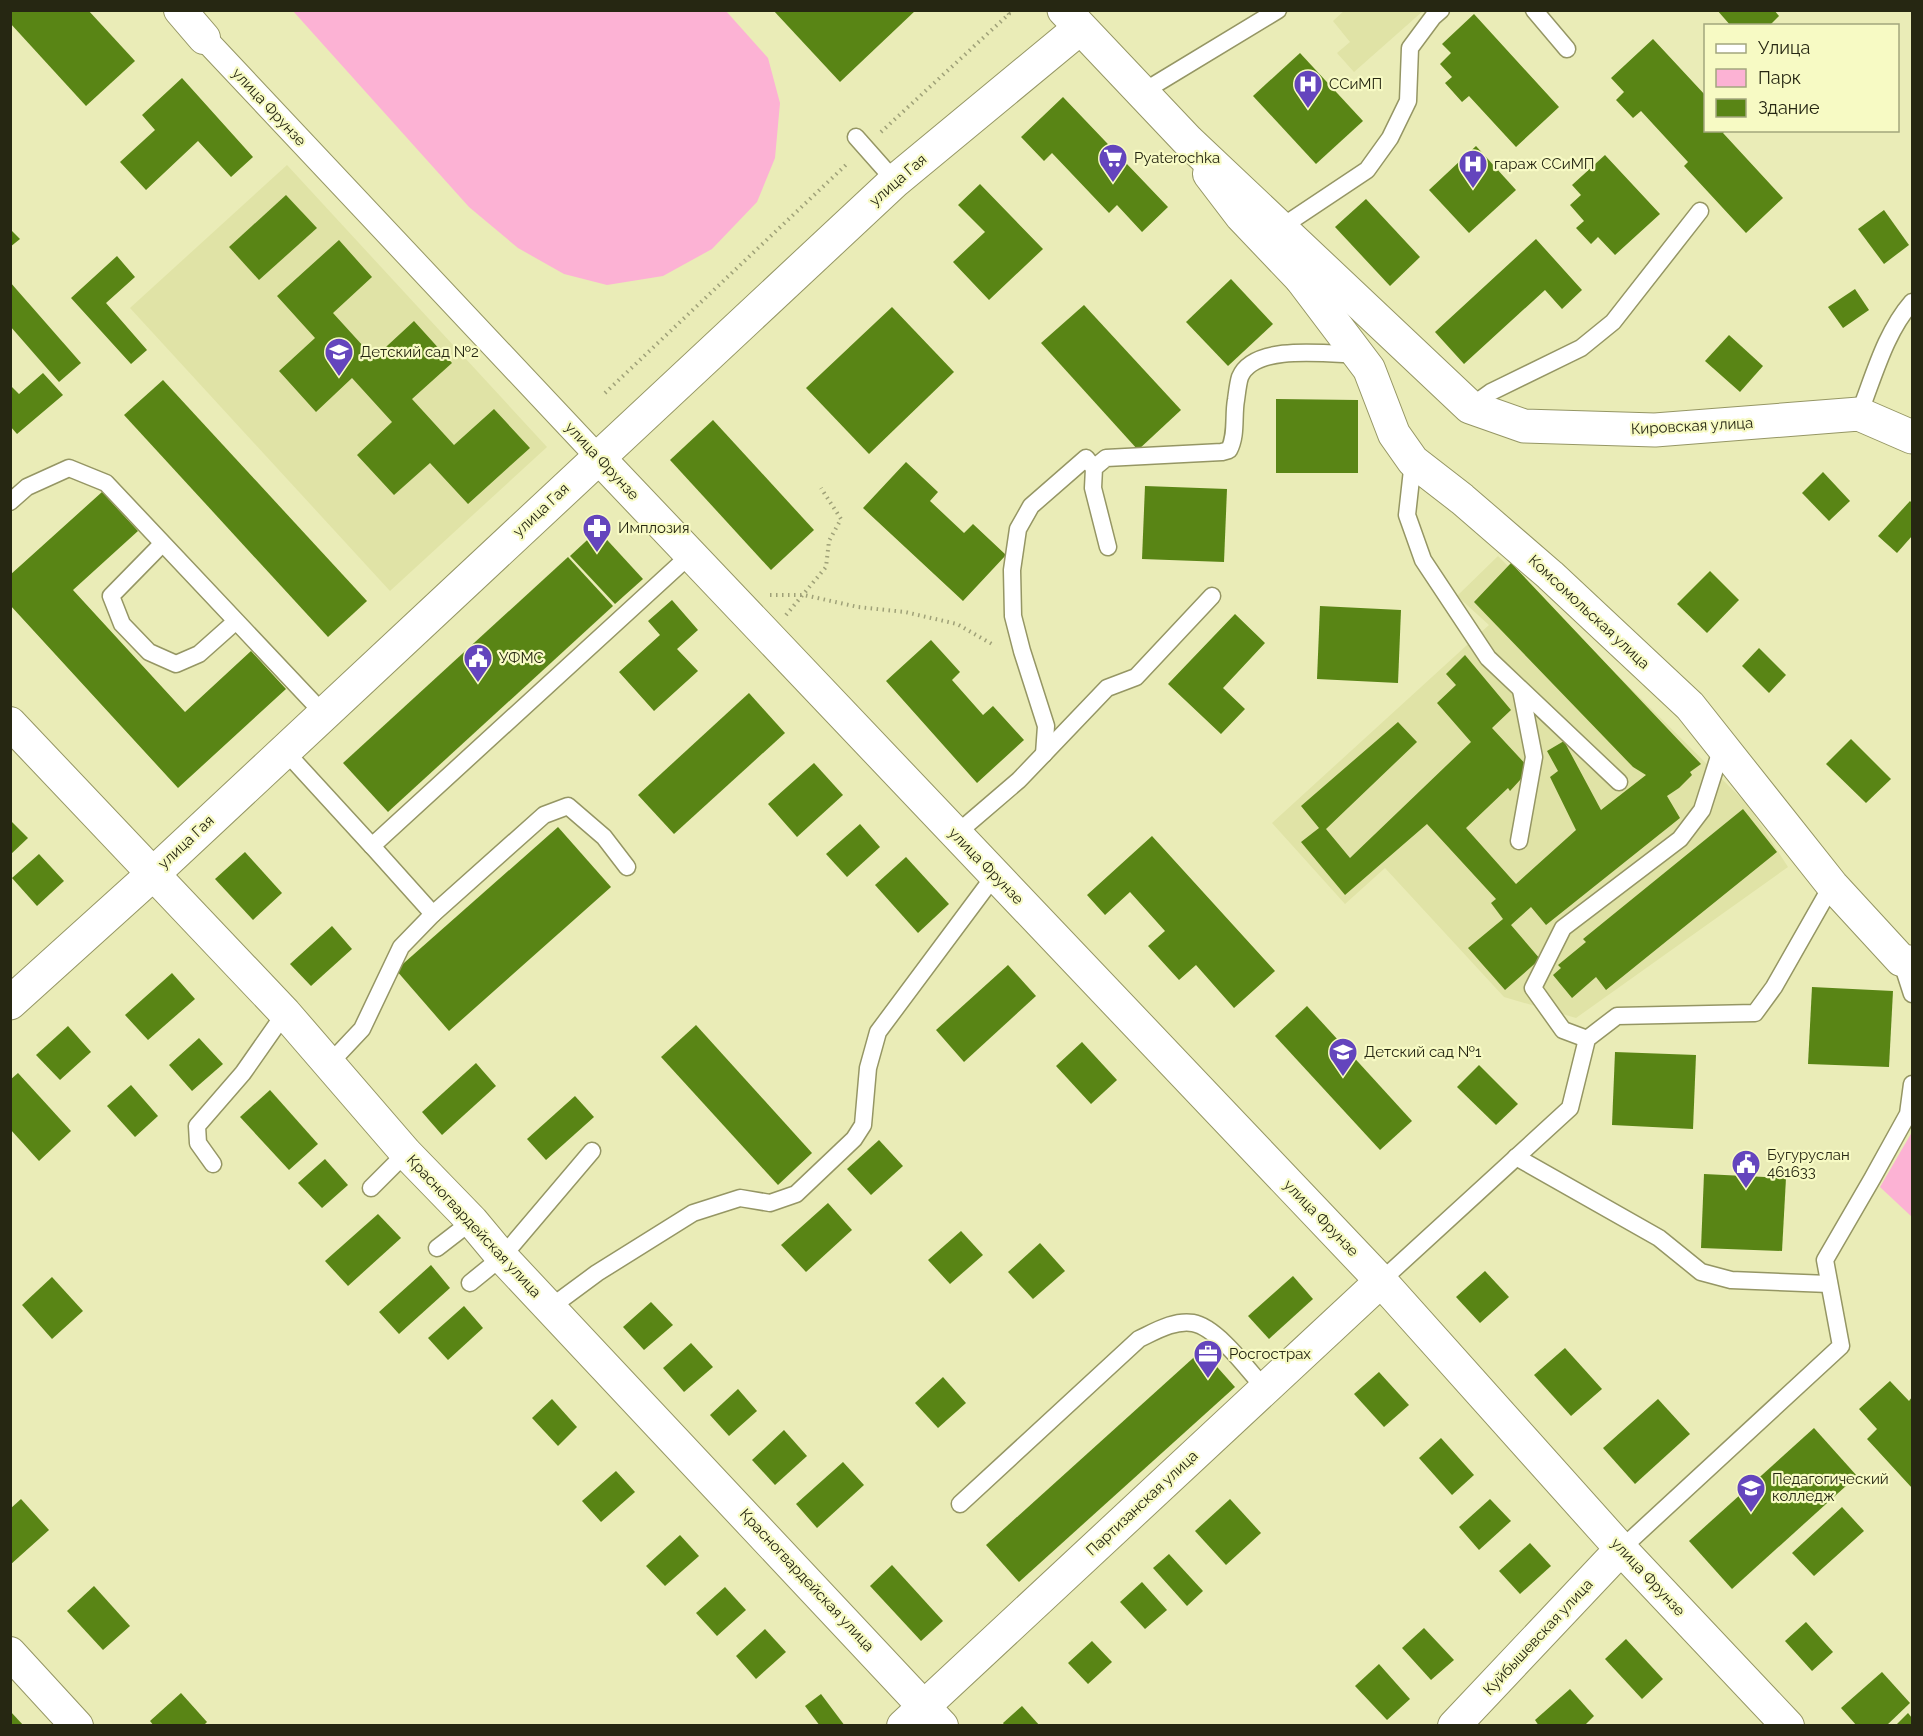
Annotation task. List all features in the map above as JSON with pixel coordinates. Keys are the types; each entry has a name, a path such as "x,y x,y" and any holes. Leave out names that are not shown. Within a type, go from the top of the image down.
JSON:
{"street":[{"name":"улица Фрунзе","path":"180,10 690,555 1381,1281 1621,1549 1788,1725"},
{"path":"1072,19 1188,141 1470,407"},
{"name":"улица Гая","path":"10,1003 154,873 598,457 1072,19"},
{"name":"Комсомольская улица","path":"1188,141 1211,178 1241,216 1301,279 1369,369 1394,434 1413,461 1462,499 1550,575 1690,706 1832,885 1907,961"},
{"path":"1290,237 1301,279"},
{"name":"Кировская улица","path":"1470,407 1524,426 1655,430 1859,414 1912,437"},
{"name":"Красногвардейская улица","path":"10,723 285,1013 406,1153 551,1307 923,1719"},
{"name":"Партизанская улица","path":"923,1719 1265,1389 1381,1281"},
{"name":"Куйбышевская улица","path":"1454,1725 1621,1549"},
{"path":"10,1653 77,1725"}],"lane":[{"path":"1141,93 1278,10"},
{"path":"1290,237 1367,170 1390,138 1408,100 1410,48 1441,10"},
{"path":"1534,10 1567,49"},
{"path":"861,142 895,181"},
{"path":"1470,407 1491,392 1581,348 1613,322 1700,211"},
{"path":"1859,414 1887,340 1912,302"},
{"path":"1094,468 1106,458 1229,450 1233,441 1233,414 1240,376 1248,366 1259,359 1281,353 1359,355"},
{"path":"1044,754 1046,726 1013,616 1012,570 1018,529 1031,506 1086,458 1094,468 1093,488 1108,547"},
{"path":"1413,461 1407,515 1423,560 1488,658 1619,782"},
{"path":"10,502 27,487 69,468 106,483 323,713"},
{"path":"162,544 111,596 122,624 149,652 176,664 199,654 235,622"},
{"path":"372,846 690,555"},
{"path":"956,834 1019,780 1107,688 1136,677 1212,596"},
{"path":"1519,841 1534,757 1521,690"},
{"path":"1587,1039 1563,1030 1533,987 1563,928 1680,839 1702,810 1722,747"},
{"path":"284,750 434,914"},
{"path":"329,1064 362,1029 401,947 434,914 544,815 568,806 604,837 627,867"},
{"path":"551,1307 597,1274 693,1213 740,1198 770,1203 796,1194 854,1139 863,1125 868,1068 878,1032 995,875"},
{"path":"1381,1281 1570,1108 1587,1039 1617,1017 1755,1013 1774,987 1832,885"},
{"path":"1907,961 1912,994"},
{"path":"213,1164 198,1143 197,1126 243,1072 285,1013"},
{"path":"1621,1549 1841,1346 1825,1260 1908,1114 1912,1084"},
{"path":"471,1283 502,1257 592,1151"},
{"path":"371,1188 406,1153"},
{"path":"1516,1157 1659,1238 1701,1272 1731,1280 1829,1284"},
{"path":"438,1248 472,1221"},
{"path":"960,1504 1139,1338 1167,1325 1194,1323 1217,1335 1265,1389"}],"path":[{"path":"605,393 861,142 1010,14 1006,10"},
{"path":"784,617 804,596 825,567 829,541 841,519 821,488"},
{"path":"759,595 804,596 858,607 905,612 957,624 992,644"}],"shaded area":[{"path":"1345,10 1423,11 1354,72 1337,53 1350,42 1333,21"},
{"name":"Детский сад №2","path":"287,165 547,447 390,591 130,308"},
{"path":"1498,556 1748,805 1788,867 1576,1018 1504,997 1385,868 1345,904 1272,823 1489,625 1457,596"}],"green space":[{"path":"293,11 726,11 768,58 780,103 775,158 757,202 712,249 663,276 607,285 564,274 518,248 469,207"},
{"path":"1912,1132 1912,1217 1880,1187"}],"building":[{"path":"10,10 88,10 135,61 86,106 10,23"},
{"path":"773,10 916,10 840,82"},
{"path":"1717,10 1774,10 1779,16 1771,24 1729,24"},
{"path":"1474,14 1559,107 1516,147 1469,96 1462,102 1445,83 1452,77 1440,64 1451,53 1442,44"},
{"path":"1653,39 1704,94 1704,132 1724,132 1783,198 1746,233 1684,166 1688,162 1641,111 1633,118 1616,100 1624,92 1611,78"},
{"name":"ССиМП","path":"1300,53 1363,121 1316,164 1253,96"},
{"path":"182,78 253,157 231,177 198,141 146,190 120,162 155,130 142,115"},
{"name":"Pyaterochka","path":"1063,97 1168,207 1142,232 1117,205 1109,213 1052,153 1044,161 1021,137"},
{"name":"гараж ССиМП","path":"1476,146 1516,190 1469,233 1429,190"},
{"path":"1605,155 1660,214 1615,255 1598,237 1591,244 1576,228 1584,221 1570,205 1581,195 1572,185"},
{"path":"980,184 1043,249 989,300 953,262 985,232 958,205"},
{"path":"286,195 317,228 259,280 229,247"},
{"path":"1366,199 1420,257 1390,286 1335,227"},
{"path":"1884,210 1909,245 1884,264 1858,229"},
{"path":"10,229 20,239 10,247"},
{"path":"1536,239 1582,290 1562,309 1545,290 1464,364 1435,332"},
{"path":"339,240 372,277 333,313 374,358 414,321 452,363 412,399 454,445 494,409 530,448 468,504 430,463 394,495 357,455 392,422 352,378 316,412 279,371 315,338 277,296"},
{"path":"117,256 135,277 106,303 147,350 131,364 71,298"},
{"path":"1231,279 1273,324 1228,366 1186,322"},
{"path":"10,282 81,363 59,382 10,326"},
{"path":"1855,289 1869,310 1843,328 1828,307"},
{"path":"1084,305 1181,410 1138,450 1041,343"},
{"path":"892,307 954,372 869,454 806,388"},
{"path":"1729,335 1763,366 1740,392 1705,361"},
{"path":"43,373 63,395 17,434 10,426 10,385 19,394"},
{"path":"163,380 367,601 328,637 124,415"},
{"path":"1276,399 1358,400 1358,473 1276,473"},
{"path":"713,420 814,530 771,570 670,460"},
{"path":"906,462 938,492 930,501 964,533 973,524 1006,555 963,601 863,508"},
{"path":"1823,472 1850,501 1829,521 1802,493"},
{"path":"1145,486 1227,489 1224,562 1142,559"},
{"path":"102,492 138,531 73,590 185,712 251,651 286,689 178,788 10,605 10,575"},
{"path":"1910,501 1912,503 1912,536 1897,553 1878,536"},
{"path":"598,530 643,579 615,604 570,556"},
{"name":"УФМС","path":"568,557 613,606 388,812 343,763"},
{"path":"1511,563 1701,764 1690,772 1692,775 1679,788 1667,796 1680,818 1546,925 1531,907 1511,925 1540,959 1505,990 1468,948 1503,919 1491,903 1496,899 1427,824 1345,895 1301,842 1319,828 1301,806 1398,722 1417,742 1326,829 1350,858 1471,742 1437,703 1456,685 1446,674 1465,655 1511,710 1492,728 1530,769 1510,791 1508,788 1466,828 1516,884 1576,830 1550,777 1558,771 1547,751 1564,741 1601,810 1646,775 1633,767 1474,602"},
{"path":"1710,571 1739,600 1707,633 1677,604"},
{"path":"672,600 698,630 677,649 698,671 654,711 619,672 660,635 648,621"},
{"path":"1320,606 1401,610 1398,683 1317,679"},
{"path":"1235,614 1265,643 1223,688 1245,709 1221,734 1168,684"},
{"path":"931,640 960,672 952,680 983,715 993,706 1024,740 977,783 886,681"},
{"path":"1759,648 1786,675 1769,693 1742,666"},
{"path":"749,693 785,733 674,834 638,795"},
{"path":"1851,739 1891,779 1866,803 1826,764"},
{"path":"814,763 843,795 797,837 768,804"},
{"path":"1743,809 1777,852 1606,990 1596,977 1572,998 1553,975 1561,968 1558,965 1586,942 1583,939"},
{"path":"10,820 28,838 10,855"},
{"path":"860,824 880,847 847,877 826,854"},
{"path":"558,827 611,887 449,1031 396,970"},
{"path":"1152,836 1275,971 1234,1008 1196,965 1179,980 1148,946 1165,931 1130,892 1105,915 1087,895"},
{"path":"245,852 282,893 253,920 215,879"},
{"path":"39,854 64,881 37,906 12,878"},
{"path":"906,857 949,904 918,933 875,885"},
{"path":"332,926 352,949 311,986 290,964"},
{"path":"1008,965 1036,996 964,1062 936,1030"},
{"path":"172,973 195,999 148,1040 125,1015"},
{"path":"1812,987 1893,991 1889,1067 1808,1064"},
{"name":"Детский сад №1","path":"1307,1006 1412,1121 1380,1150 1275,1036"},
{"path":"696,1025 812,1153 778,1185 661,1057"},
{"path":"68,1026 91,1052 60,1080 36,1055"},
{"path":"199,1038 223,1064 192,1091 169,1065"},
{"path":"1082,1042 1117,1080 1091,1104 1056,1066"},
{"path":"1615,1052 1696,1055 1693,1129 1612,1125"},
{"path":"476,1063 496,1086 442,1135 422,1112"},
{"path":"1479,1065 1518,1104 1496,1125 1457,1087"},
{"path":"18,1073 71,1131 39,1161 10,1129 10,1080"},
{"path":"131,1085 158,1116 135,1137 107,1106"},
{"path":"270,1090 318,1144 289,1170 240,1117"},
{"path":"575,1096 594,1117 546,1160 527,1139"},
{"path":"879,1140 903,1166 871,1195 847,1169"},
{"path":"325,1159 348,1185 322,1208 298,1183"},
{"path":"1704,1174 1786,1178 1782,1251 1701,1248"},
{"path":"828,1203 852,1230 806,1272 781,1245"},
{"path":"378,1214 401,1238 348,1286 325,1261"},
{"path":"961,1231 983,1255 950,1284 928,1260"},
{"path":"1040,1243 1065,1271 1033,1299 1008,1272"},
{"path":"431,1265 450,1288 399,1334 379,1312"},
{"path":"1485,1271 1509,1297 1480,1323 1456,1297"},
{"path":"1293,1276 1313,1299 1269,1339 1248,1316"},
{"path":"52,1277 83,1311 52,1339 22,1305"},
{"path":"651,1302 673,1325 644,1350 623,1327"},
{"path":"464,1306 483,1328 448,1360 428,1338"},
{"path":"691,1343 713,1367 684,1392 663,1368"},
{"path":"1565,1348 1602,1389 1571,1416 1534,1375"},
{"path":"1202,1350 1235,1387 1019,1582 986,1545"},
{"path":"1379,1372 1409,1405 1384,1427 1354,1394"},
{"path":"943,1377 966,1403 938,1428 915,1403"},
{"path":"1890,1381 1909,1401 1912,1397 1912,1488 1867,1439 1877,1429 1859,1409"},
{"path":"738,1389 757,1411 729,1436 710,1415"},
{"path":"552,1399 577,1427 558,1446 532,1418"},
{"path":"1658,1399 1690,1434 1635,1484 1603,1448"},
{"path":"1814,1428 1857,1476 1732,1589 1689,1541"},
{"path":"784,1430 807,1456 775,1485 752,1460"},
{"path":"1441,1438 1474,1475 1452,1495 1419,1458"},
{"path":"843,1462 864,1485 817,1528 796,1504"},
{"path":"616,1471 635,1492 601,1522 582,1501"},
{"path":"21,1499 49,1530 10,1565 10,1509"},
{"path":"1230,1499 1261,1533 1226,1565 1195,1531"},
{"path":"1490,1499 1511,1521 1479,1550 1459,1527"},
{"path":"1842,1507 1864,1531 1814,1576 1792,1553"},
{"path":"680,1535 699,1556 665,1586 646,1566"},
{"path":"1530,1543 1551,1566 1520,1594 1499,1571"},
{"path":"1169,1554 1203,1591 1187,1606 1153,1568"},
{"path":"892,1565 943,1621 921,1641 870,1586"},
{"path":"1142,1582 1167,1610 1145,1629 1120,1602"},
{"path":"94,1586 130,1626 103,1650 67,1611"},
{"path":"725,1587 746,1610 717,1636 696,1613"},
{"path":"1806,1622 1833,1652 1812,1671 1785,1641"},
{"path":"1424,1628 1454,1660 1431,1680 1402,1648"},
{"path":"765,1629 786,1652 756,1679 736,1656"},
{"path":"1626,1639 1663,1679 1642,1699 1605,1659"},
{"path":"1092,1641 1112,1662 1088,1684 1068,1663"},
{"path":"1379,1664 1410,1699 1387,1720 1355,1686"},
{"path":"1882,1672 1910,1703 1886,1726 1857,1726 1841,1708"},
{"path":"1570,1689 1594,1716 1584,1726 1539,1726 1535,1720"},
{"path":"181,1693 207,1722 203,1726 154,1726 150,1721"},
{"path":"821,1694 845,1726 820,1726 805,1706"},
{"path":"1022,1706 1040,1726 1005,1726 1003,1723"},
{"path":"10,1711 24,1726 10,1726"},
{"path":"1908,1713 1912,1718 1912,1726 1895,1726"}],"place":[{"name":"ССиМП","path":"1308,110"},
{"name":"Pyaterochka","path":"1113,184"},
{"name":"гараж ССиМП","path":"1473,190"},
{"name":"Детский сад №2","path":"339,378"},
{"name":"Имплозия","path":"597,554"},
{"name":"УФМС","path":"478,684"},
{"name":"Детский сад №1","path":"1343,1078"},
{"name":"Бугуруслан 461633","path":"1746,1190"},
{"name":"Росгострах","path":"1208,1380"},
{"name":"Педагогический колледж","path":"1751,1514"}]}
